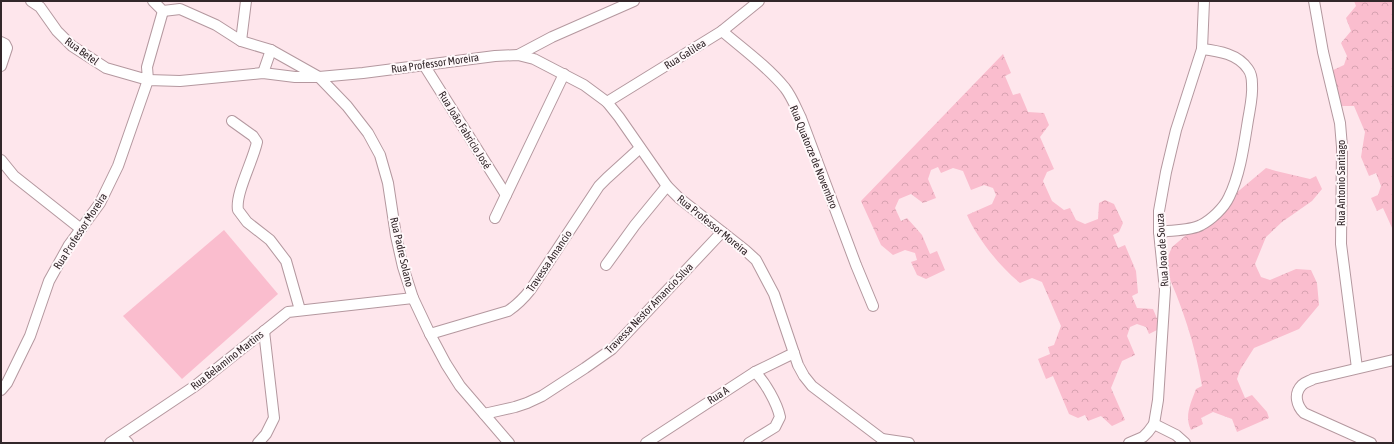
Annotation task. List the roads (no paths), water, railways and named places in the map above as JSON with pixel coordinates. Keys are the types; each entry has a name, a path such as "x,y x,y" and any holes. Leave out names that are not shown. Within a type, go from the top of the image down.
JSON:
{"street":[{"name":"Rua Betel","path":"31,1 40,7 57,31 72,46 106,68 148,80"},
{"path":"148,80 147,67 163,11 153,1"},
{"path":"241,41 246,1"},
{"path":"518,55 552,37 634,1"},
{"name":"Rua Galilea","path":"607,102 722,30 760,1"},
{"name":"Rua Joao de Souza","path":"1154,424 1158,400 1165,290 1159,232 1159,211 1176,130 1202,49 1204,1"},
{"name":"Rua Antonio Santiago","path":"1314,1 1323,52 1340,123 1342,147 1341,244 1357,368"},
{"name":"Rua Padre Solano","path":"163,11 180,9 216,25 241,41 271,50 318,77 347,106 368,133 380,155 388,184 396,236 403,267 413,298 430,334 460,386 509,443"},
{"name":"Rua Quatorze de Novembro","path":"722,30 770,73 785,89 793,102 801,118 856,265 873,306"},
{"path":"1,42 5,44 7,48 1,66"},
{"path":"1159,232 1199,226 1216,214 1224,205 1234,188 1243,148 1252,93 1252,82 1249,71 1244,64 1237,59 1224,52 1202,49"},
{"path":"263,73 271,50"},
{"name":"Rua Professor Moreira","path":"1,390 7,383 30,336 49,281 69,245 100,203 118,166 148,80 180,81 263,73 295,77 318,77 495,56 518,55 534,59 564,74 584,85 607,102 667,186 694,211 746,250 756,260 774,294 794,353 804,376 812,386 883,441"},
{"name":"Rua João Fabricio José","path":"424,65 506,195"},
{"path":"495,218 564,74"},
{"path":"232,121 253,136 257,142 238,200 238,210 247,222 270,240 286,261 300,310"},
{"name":"Travessa Amancio","path":"430,334 508,311 523,299 599,186 640,148"},
{"path":"1,160 14,176 81,229"},
{"path":"606,265 635,225 667,186"},
{"name":"Travessa Nestor Amancio Silva","path":"484,414 515,407 542,396 585,368 612,348 722,232"},
{"name":"Rua Belamino Martins","path":"110,443 124,439 195,386 288,312 413,298"},
{"path":"258,443 266,434 274,418 264,331"},
{"name":"Rua A","path":"646,443 754,372 794,353"},
{"path":"1371,443 1304,413 1298,408 1296,399 1298,390 1302,385 1313,379 1393,360"},
{"path":"748,443 775,427 780,417 778,409 759,376 754,372"},
{"path":"1129,443 1142,437 1154,424 1176,435 1185,443"},
{"path":"883,441 909,443"}]}
